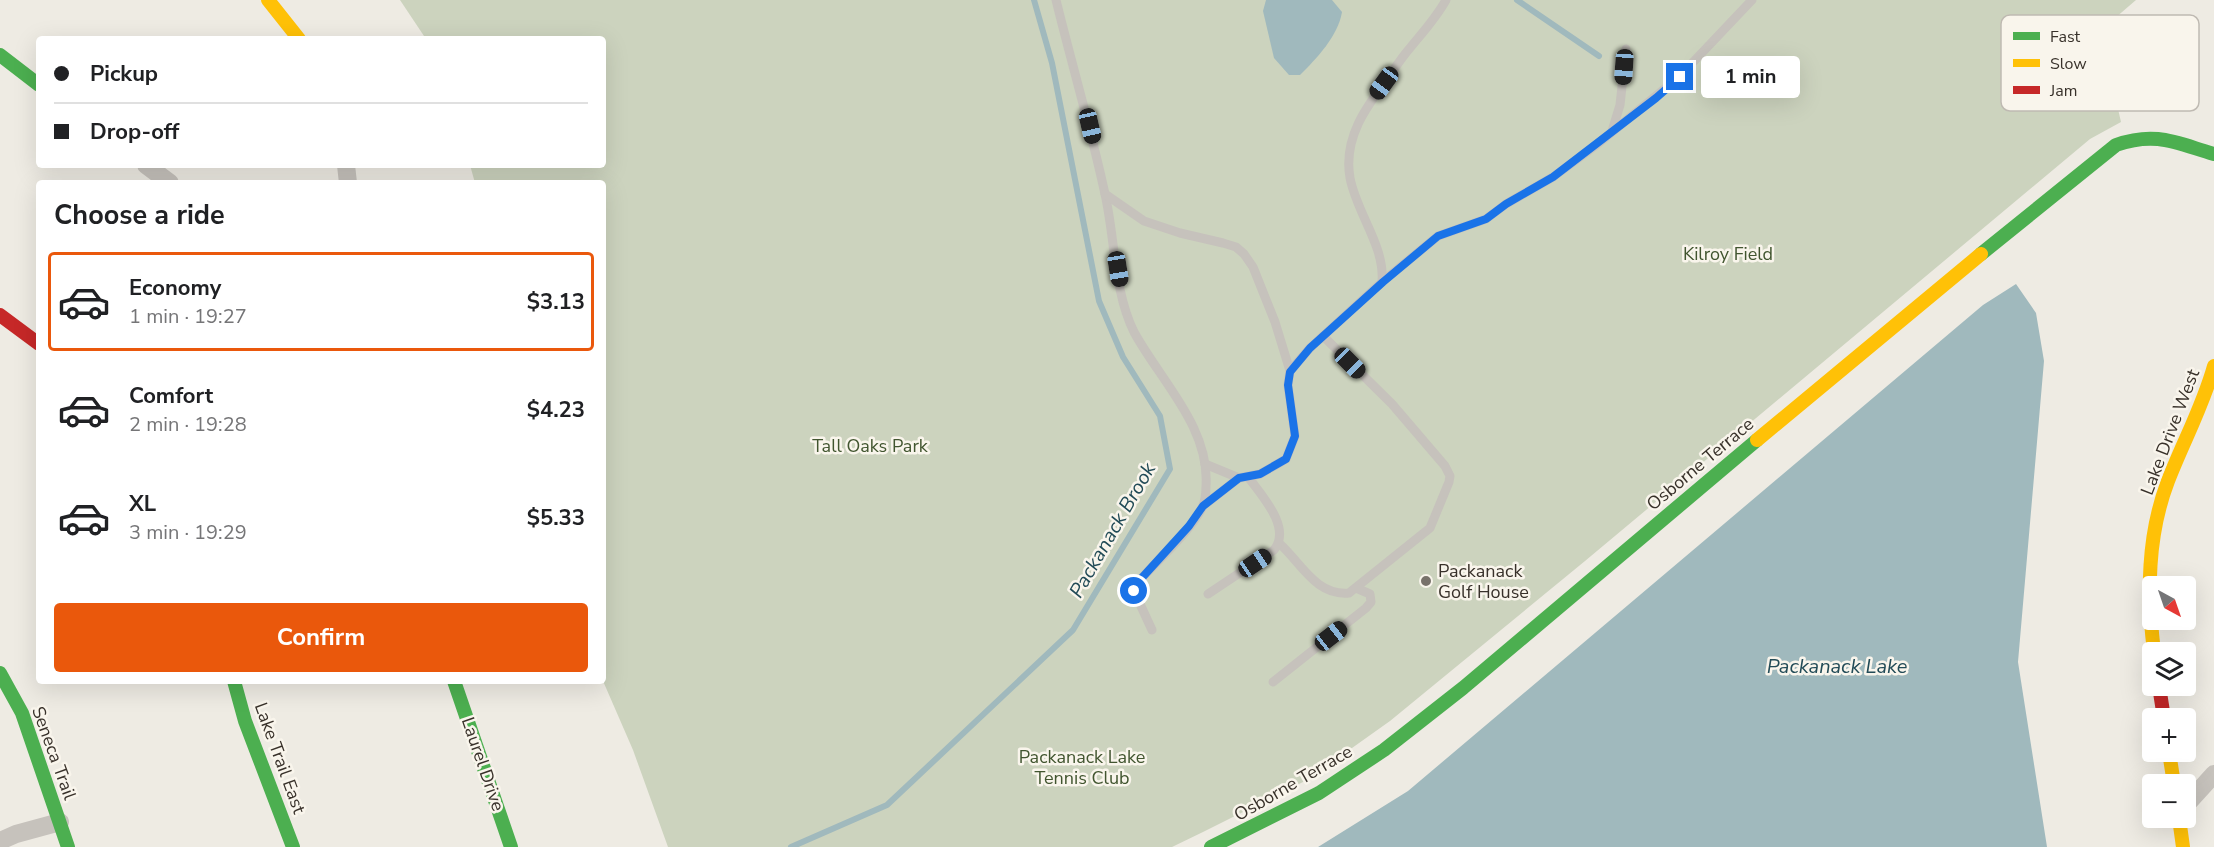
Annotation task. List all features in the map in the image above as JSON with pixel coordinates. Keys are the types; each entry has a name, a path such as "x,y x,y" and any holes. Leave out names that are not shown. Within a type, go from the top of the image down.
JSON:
{"street":[{"path":"268,0 297,36"},
{"path":"0,55 36,83"},
{"name":"Osborne Terrace","path":"1211,847 1335,783 1429,715 1901,318 2116,145 2136,138 2158,138 2214,154"},
{"path":"150,168 166,180"},
{"path":"0,315 36,342"},
{"name":"Lake Drive West","path":"2153,642 2149,586 2151,554 2167,482 2195,421 2214,366"},
{"path":"2195,421 2214,400"},
{"name":"Seneca Trail","path":"0,673 22,713 68,847"},
{"name":"Lake Trail East","path":"235,684 245,721 293,847"},
{"name":"Laurel Drive","path":"455,684 511,847"},
{"path":"2196,794 2214,774"},
{"path":"0,841 16,834 60,822"},
{"path":"2180,828 2183,847"}],"lane":[{"path":"1056,0 1084,103 1105,194 1125,312 1135,333 1175,396 1198,440 1205,464 1206,487 1203,506"},
{"path":"1383,282 1381,258 1361,213 1350,177 1351,141 1365,110 1446,0"},
{"path":"1290,372 1323,336 1438,236 1486,219 1506,204 1553,177 1680,77 1752,0"},
{"path":"1612,131 1620,105 1626,49"},
{"path":"1105,194 1144,221 1236,247 1244,254 1253,267 1275,322 1290,372 1288,385 1295,436 1286,459 1279,465 1244,478 1203,506 1189,526 1136,587 1134,591 1152,630"},
{"path":"1205,464 1244,478 1275,516 1280,544 1321,587 1343,594 1356,588 1430,528 1442,502 1450,476 1392,404 1323,336"},
{"path":"1208,594 1280,544"},
{"path":"1273,681 1366,608 1371,602 1370,594 1356,588"}],"green space":[{"path":"400,0 2136,0 2119,15 2001,15 2001,111 2118,111 2121,122 2090,139 1390,721 1307,780 1172,847 668,847 633,750 604,684 606,180 474,180 471,168 606,168 606,36 424,36"}],"water":[{"path":"1266,0 1332,0 1342,12 1331,38 1320,54 1300,75 1289,75 1274,58 1263,11"},
{"name":"Packanack Lake","path":"2016,284 2036,313 2044,361 2018,662 2047,847 1318,847 1408,791 1983,305"}],"waterway":[{"name":"Packanack Brook","path":"791,847 887,805 1073,630 1170,469 1160,416 1123,357 1099,301 1052,63 1034,0"},
{"path":"1517,0 1599,56"}],"traffic: fast":[{"path":"0,55 36,83"},
{"path":"1981,254 2116,145 2143,139 2166,140 2214,154"},
{"path":"1211,847 1319,793 1384,750 1463,688 1757,440"},
{"path":"0,673 22,713 68,847"},
{"path":"235,684 245,721 293,847"},
{"path":"455,684 511,847"}],"traffic: slow":[{"path":"268,0 297,36"},
{"path":"1757,440 1981,254"},
{"path":"2153,642 2150,565 2156,523 2168,481 2199,410 2214,366"},
{"path":"2171,762 2172,774"},
{"path":"2180,828 2183,847"}],"traffic: jam":[{"path":"0,315 36,342"},
{"path":"2161,696 2162,708"}],"place":[{"name":"Packanack Golf House","path":"1426,581"}],"route":[{"path":"1134,591 1139,581 1189,526 1203,506 1239,478 1249,478 1260,474 1286,459 1295,436 1288,385 1290,372 1310,348 1420,249 1445,232 1486,219 1520,195 1553,177 1680,77"}],"park label":[{"name":"Kilroy Field","path":"1728,254"},
{"name":"Tall Oaks Park","path":"870,446"},
{"name":"Packanack Lake Tennis Club","path":"1082,768"}]}
